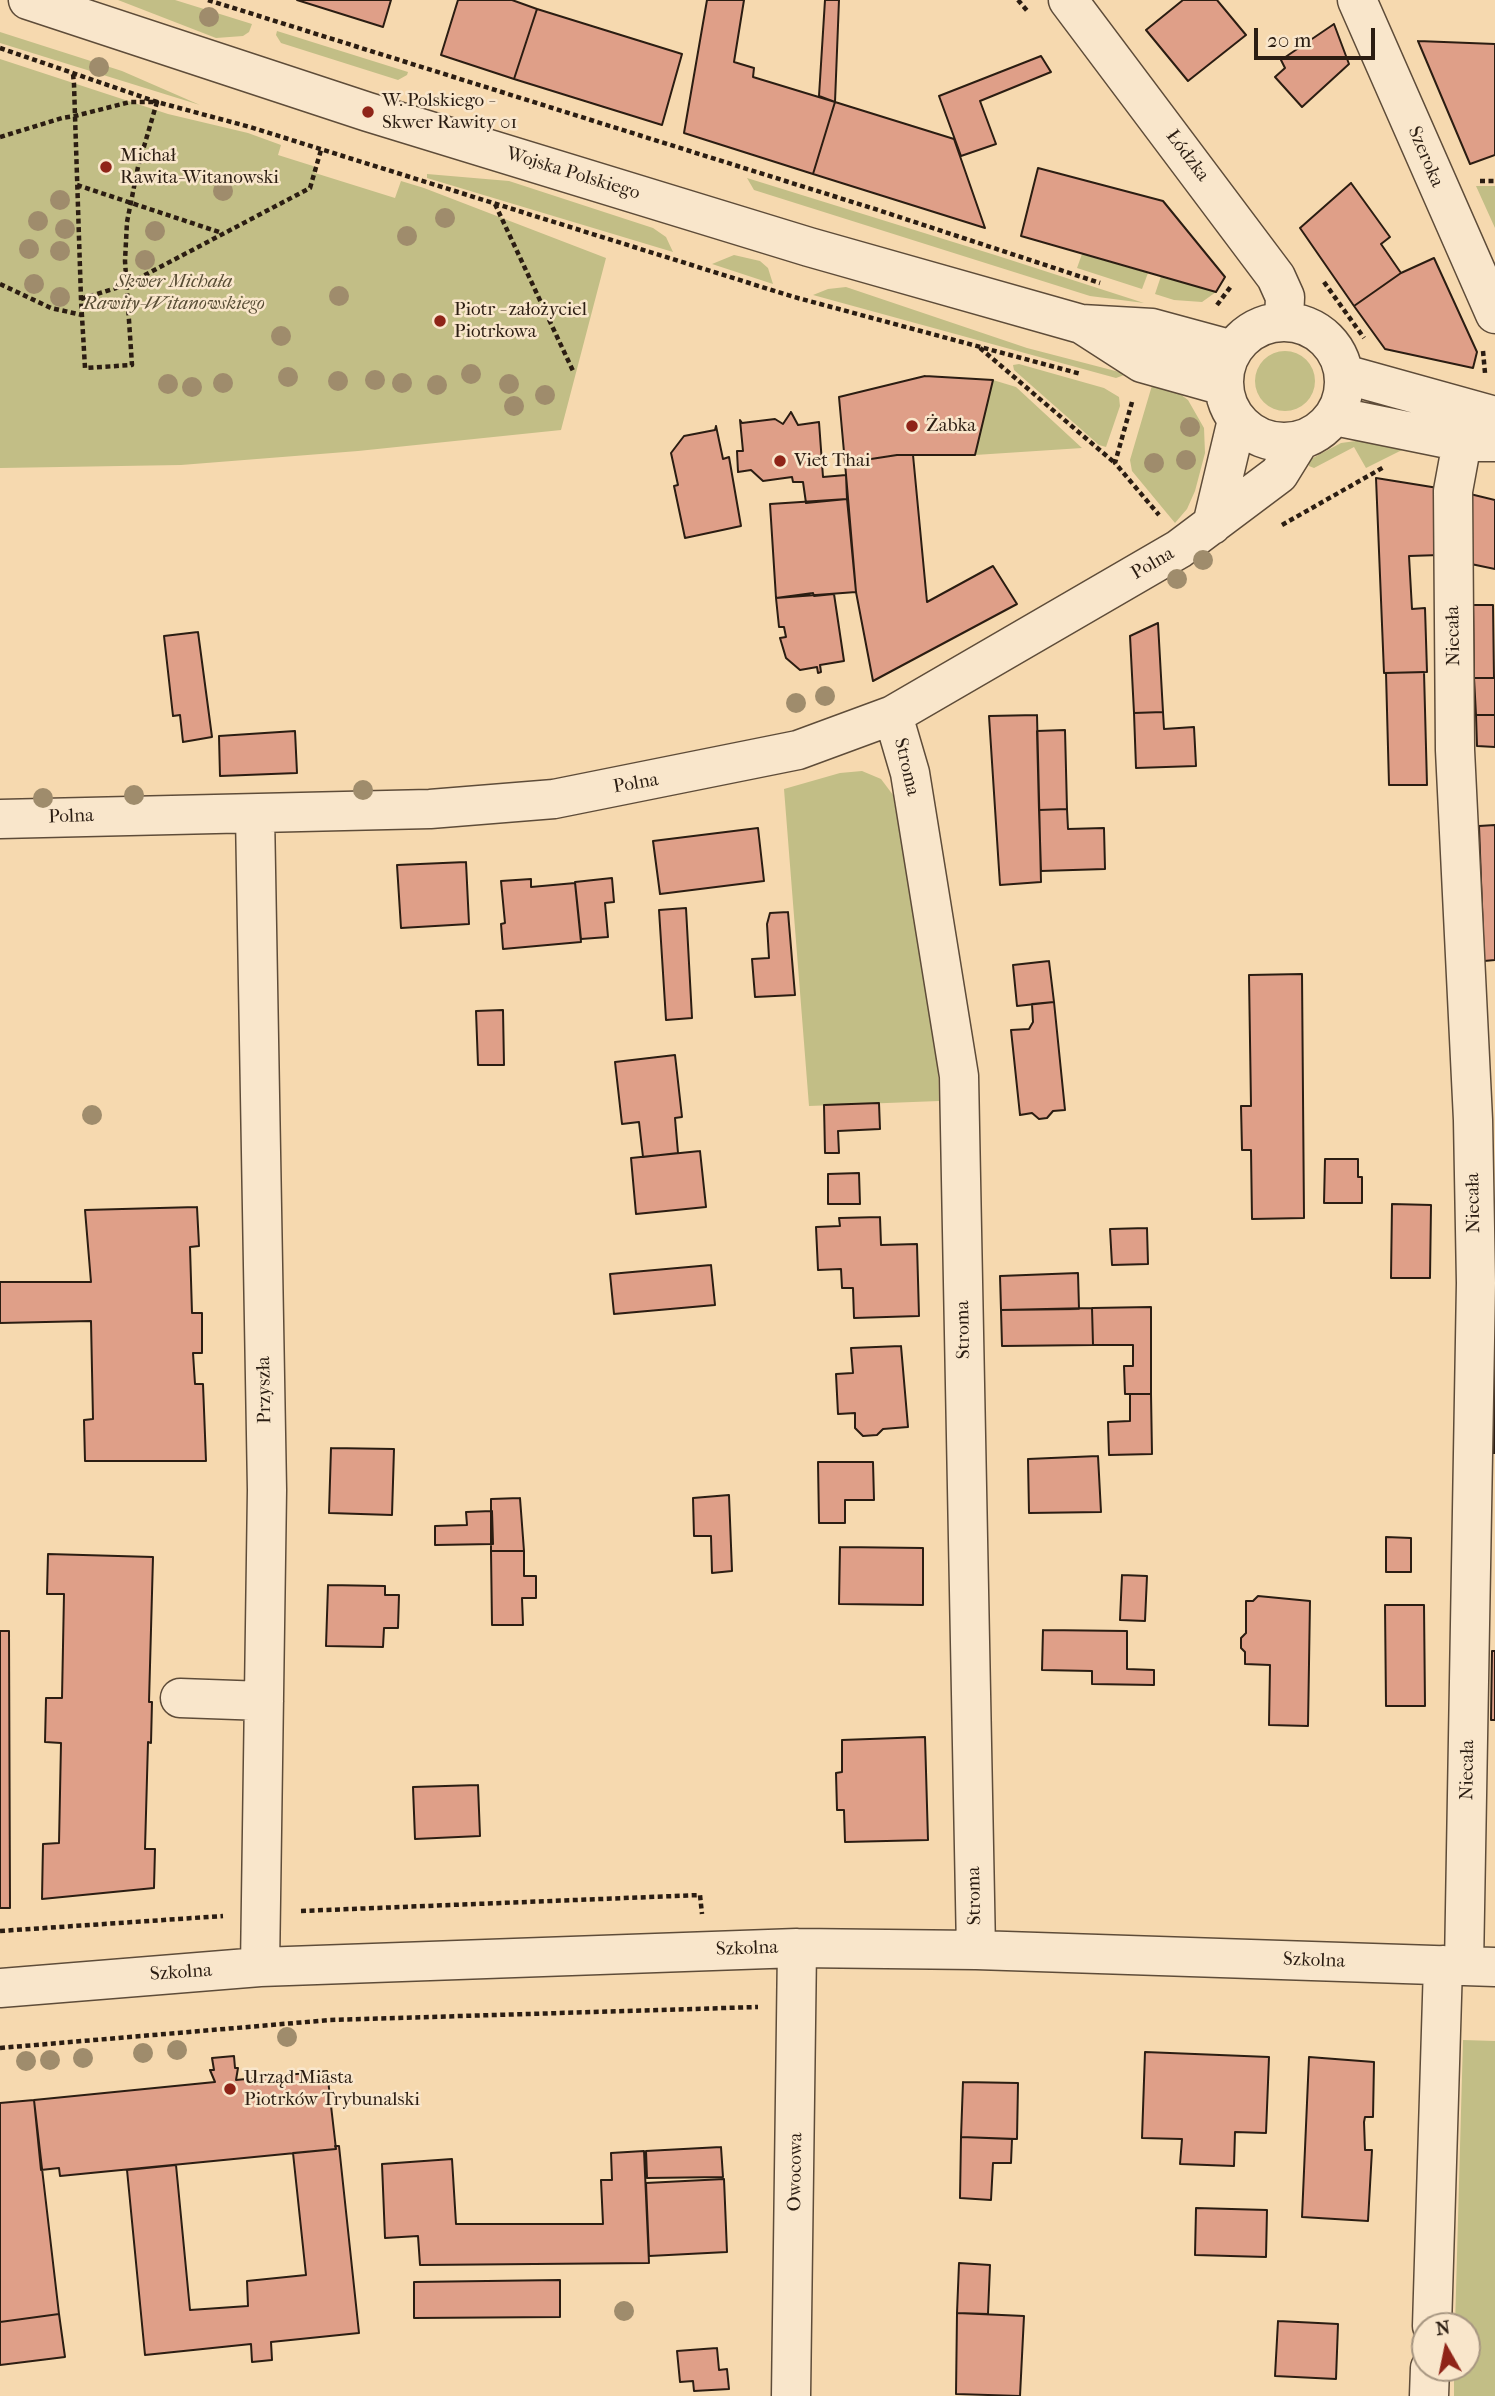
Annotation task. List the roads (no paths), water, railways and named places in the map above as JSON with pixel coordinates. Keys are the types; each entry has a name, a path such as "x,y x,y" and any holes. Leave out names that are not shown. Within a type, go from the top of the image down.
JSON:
{"street":[{"name":"Łódzka","path":"1068,0 1276,277 1285,297 1284,321"},
{"name":"Szeroka","path":"1357,0 1495,314"},
{"name":"Wojska Polskiego","path":"47,3 368,112 809,247 1082,324 1152,328 1233,349"},
{"path":"1212,525 1231,403 1225,367 1233,349 1255,328 1284,321 1317,331 1330,342 1344,374 1343,396 1334,416 1324,427 1300,440 1265,439 1250,432 1231,403"},
{"name":"Wojska Polskiego","path":"1082,324 1142,363 1231,403"},
{"path":"1344,374 1495,416"},
{"path":"1334,416 1479,442"},
{"name":"Polna","path":"0,819 430,809 554,799 678,777 797,750 893,715 1179,548 1279,474 1300,440"},
{"name":"Niecała","path":"1433,2312 1467,1966 1476,1295 1473,1120 1455,750 1453,491 1479,442"},
{"name":"Stroma","path":"893,715 910,773 959,1076 976,1950"},
{"name":"Przyszła","path":"255,814 267,1490 260,1967"},
{"path":"180,1698 264,1701"},
{"name":"Szkolna","path":"0,1987 260,1967 797,1948 976,1950 1467,1966"},
{"name":"Owocowa","path":"791,2396 797,1948"}],"place":[{"name":"W. Polskiego - Skwer Rawity 01","path":"368,112"},
{"name":"Michał Rawita-Witanowski","path":"106,167"},
{"name":"Piotr - założyciel Piotrkowa","path":"440,321"},
{"name":"Żabka","path":"912,426"},
{"name":"Viet Thai","path":"780,461"},
{"name":"Urząd Miasta Piotrków Trybunalski","path":"230,2089"}],"park label":[{"name":"Skwer Michała Rawity-Witanowskiego","path":"174,293"}]}
